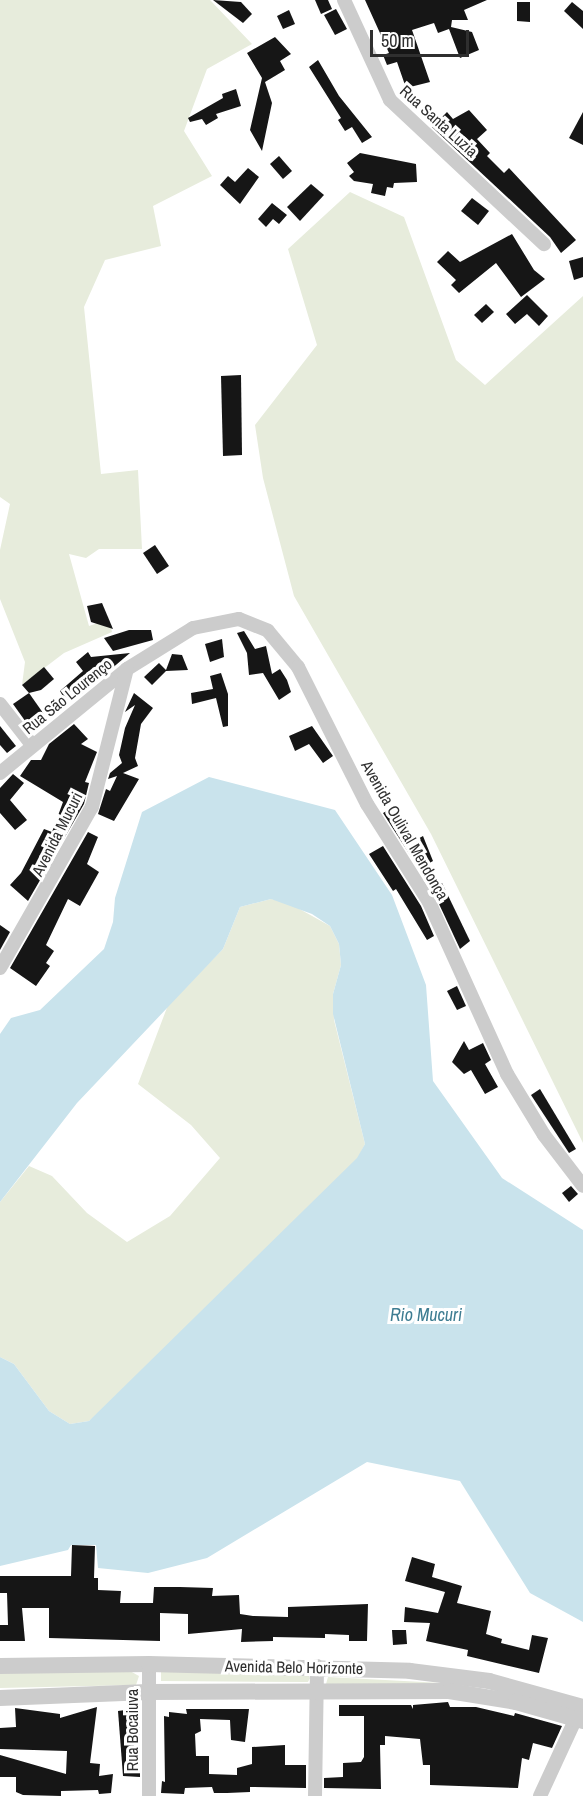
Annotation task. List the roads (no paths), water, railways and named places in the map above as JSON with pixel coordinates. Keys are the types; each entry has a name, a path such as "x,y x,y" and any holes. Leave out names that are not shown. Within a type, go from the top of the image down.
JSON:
{"street":[{"name":"Rua Santa Luzia","path":"344,0 390,100 544,244"},
{"name":"Avenida Oulival Mendonça","path":"128,669 193,628 217,621 239,619 268,631 298,667 367,804 429,902 507,1074 544,1135 583,1186"},
{"name":"Rua São Lourenço","path":"0,773 128,669"},
{"name":"Avenida Mucuri","path":"0,968 92,807 128,669"},
{"path":"0,704 32,745"},
{"name":"Avenida Belo Horizonte","path":"0,1666 149,1664 317,1666 410,1671 489,1681 581,1715"},
{"name":"Rua Bocaiuva","path":"149,1664 149,1796"},
{"path":"315,1796 317,1666"},
{"name":"Avenida Belo Horizonte","path":"0,1698 148,1692 450,1690 581,1715"},
{"path":"540,1796 581,1715"}],"water":[{"name":"Rio Mucuri","path":"209,777 335,810 392,895 426,985 433,1081 502,1178 583,1230 583,1622 530,1593 460,1481 367,1462 207,1558 148,1573 98,1568 96,1545 71,1545 68,1550 0,1566 0,1357 14,1364 49,1411 70,1424 89,1421 357,1158 365,1144 333,1014 333,994 341,965 339,944 330,926 312,914 271,899 240,907 223,949 77,1103 0,1202 0,1034 11,1018 40,1010 104,949 113,922 115,898 142,812"}]}
